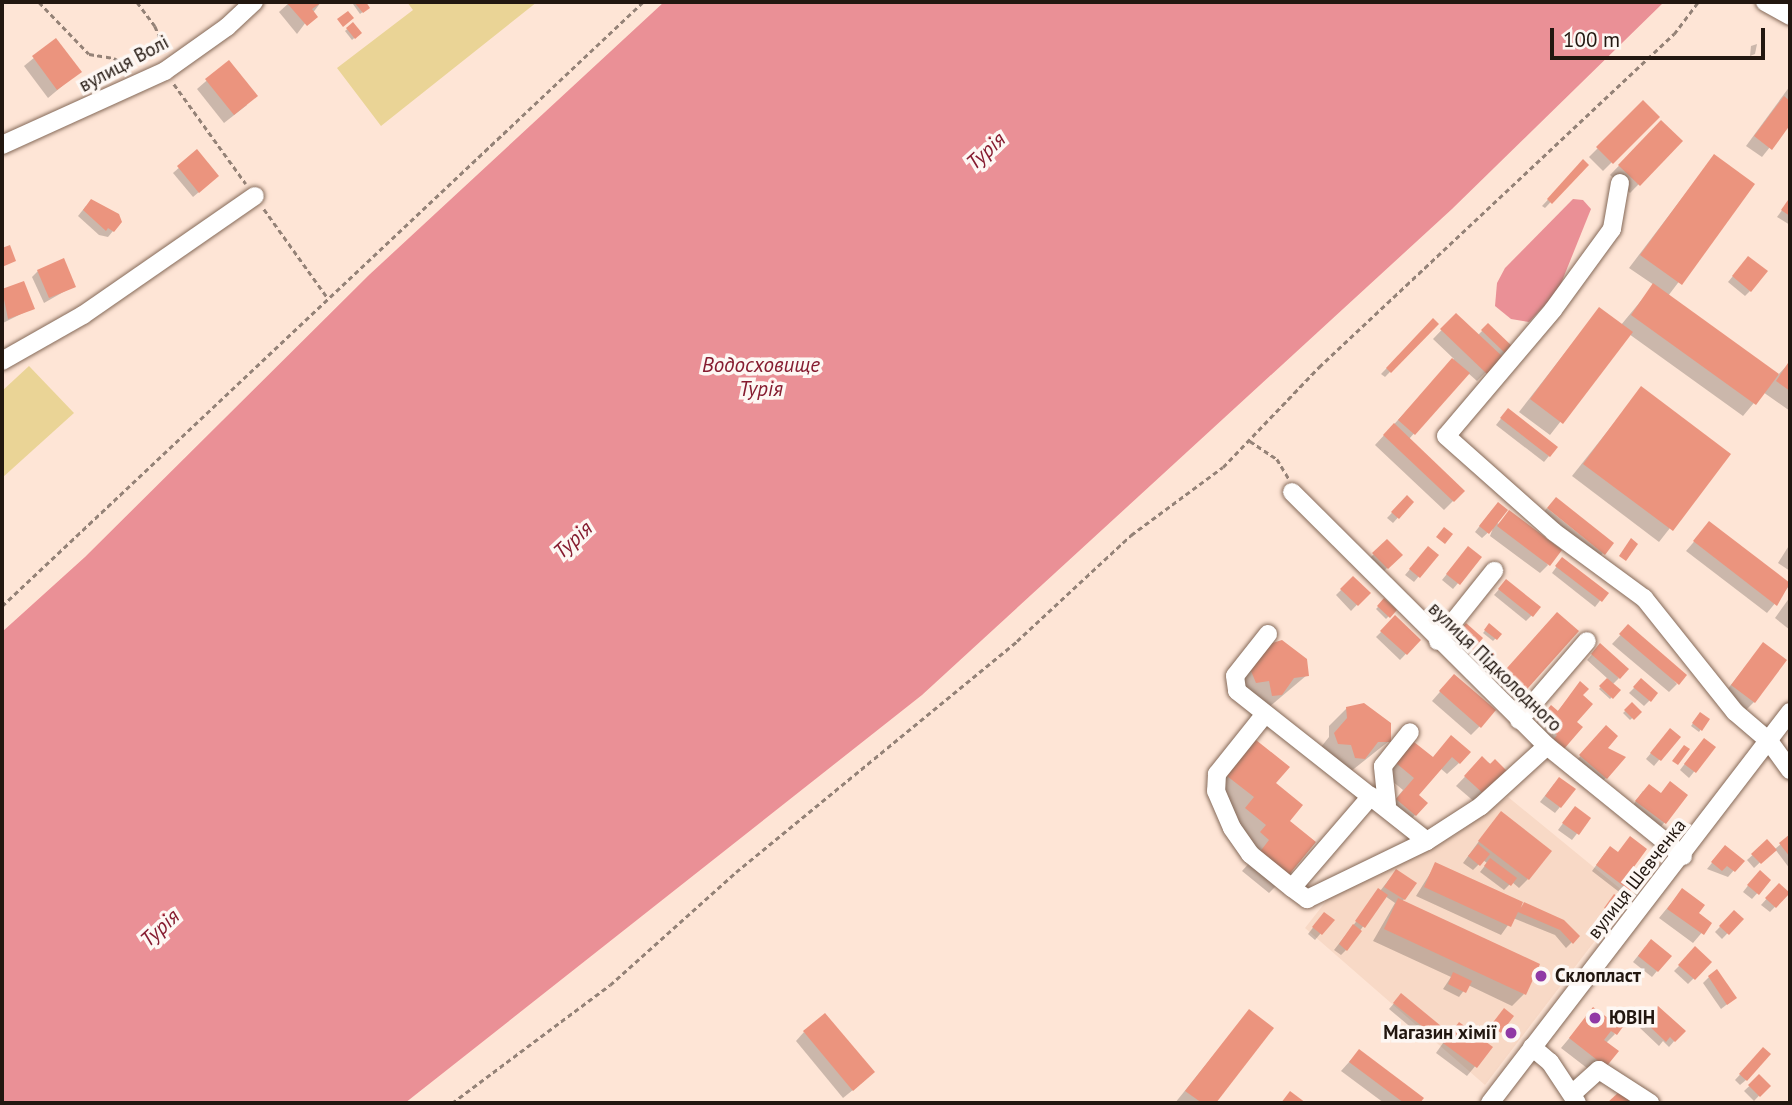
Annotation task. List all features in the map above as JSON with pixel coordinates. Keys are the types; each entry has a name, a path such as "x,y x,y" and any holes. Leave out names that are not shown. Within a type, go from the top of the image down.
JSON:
{"street":[{"name":"вулиця Волі","path":"2,145 165,71 227,27 254,2"},
{"path":"1765,2 1790,16"},
{"path":"1620,183 1612,229 1553,310 1446,436 1554,532 1644,598 1735,712 1769,741 1790,770"},
{"path":"2,361 83,315 256,196"},
{"name":"вулиця Підколодного","path":"1292,492 1519,720 1547,746 1683,856"},
{"path":"1438,641 1494,570"},
{"path":"1268,634 1235,676 1237,691 1371,796 1387,805 1427,841"},
{"path":"1519,720 1587,641"},
{"name":"вулиця Шевченка","path":"1490,1103 1683,856 1790,712"},
{"path":"1265,714 1217,774 1216,791 1232,828 1250,853 1307,899 1427,841 1481,806 1547,746"},
{"path":"1387,805 1383,766 1410,732"},
{"path":"1292,888 1371,796"},
{"path":"1532,1047 1550,1062 1574,1099 1599,1070 1650,1103"}],"path":[{"path":"39,2 89,54 114,58 147,79"},
{"path":"137,2 166,48 165,71 327,297"},
{"path":"2,606 643,2"},
{"path":"452,1103 610,985 736,872 1017,641 1131,535 1223,467 1319,367 1674,34 1698,2"},
{"path":"1250,441 1277,459 1289,477 1292,492"}],"shaded area":[{"path":"407,2 537,2 381,126 337,68 413,10"},
{"path":"29,366 74,413 2,478 2,391"},
{"path":"1508,797 1629,896 1485,1085 1305,928 1331,895 1454,836"}],"water":[{"name":"Водосховище Турія","path":"664,2 1664,2 1452,209 922,695 405,1103 2,1103 2,632 85,557 369,275"},
{"path":"1573,199 1583,200 1591,209 1558,291 1529,322 1511,319 1495,306 1497,283 1505,268"}],"building":[{"path":"286,2 322,2 312,9 318,17 307,26"},
{"path":"354,2 366,2 370,8 363,13"},
{"path":"348,11 354,18 343,27 337,19"},
{"path":"353,22 362,33 355,39 346,28"},
{"path":"56,38 82,72 57,90 32,56"},
{"path":"229,60 258,96 234,115 205,79"},
{"path":"1784,96 1790,101 1790,125 1772,150 1754,136"},
{"path":"1643,100 1660,117 1613,164 1596,147"},
{"path":"1661,120 1683,141 1640,186 1618,165"},
{"path":"197,149 219,176 199,193 177,166"},
{"path":"1714,154 1755,184 1682,285 1640,255"},
{"path":"1583,159 1589,165 1552,204 1547,199"},
{"path":"91,199 119,214 122,222 114,232 108,228 106,231 83,210"},
{"path":"1788,200 1790,202 1790,216 1781,210"},
{"path":"10,245 16,261 2,267 2,248"},
{"path":"1748,256 1768,271 1751,292 1732,276"},
{"path":"64,258 76,287 49,298 37,270"},
{"path":"24,281 35,309 8,319 2,289"},
{"path":"1653,283 1779,374 1756,405 1631,315"},
{"path":"1599,307 1633,332 1563,424 1530,399"},
{"path":"1456,313 1503,357 1487,374 1440,329"},
{"path":"1433,318 1439,324 1391,373 1386,368"},
{"path":"1488,323 1513,347 1506,354 1481,330"},
{"path":"1452,358 1470,373 1415,435 1398,420"},
{"path":"1790,360 1790,391 1776,381"},
{"path":"1641,386 1731,454 1673,531 1583,464"},
{"path":"1508,408 1558,447 1550,457 1500,418"},
{"path":"1394,423 1465,491 1454,502 1383,435"},
{"path":"1407,495 1414,502 1399,519 1391,512"},
{"path":"1556,497 1614,543 1605,555 1547,508"},
{"path":"1498,502 1508,510 1489,534 1479,526"},
{"path":"1509,510 1562,550 1550,566 1497,526"},
{"path":"1709,521 1790,583 1777,606 1693,541"},
{"path":"1444,527 1453,534 1445,544 1436,537"},
{"path":"1631,538 1638,544 1626,561 1619,556"},
{"path":"1387,539 1403,555 1388,569 1372,553"},
{"path":"1428,546 1439,555 1420,578 1409,569"},
{"path":"1468,546 1482,557 1460,585 1446,574"},
{"path":"1562,557 1609,593 1602,602 1555,566"},
{"path":"1353,576 1371,593 1358,606 1340,589"},
{"path":"1506,579 1541,607 1533,617 1498,589"},
{"path":"1384,598 1397,610 1390,618 1377,606"},
{"path":"1557,612 1579,631 1520,697 1498,678"},
{"path":"1395,615 1421,640 1407,655 1380,631"},
{"path":"1466,623 1483,638 1473,650 1456,635"},
{"path":"1489,623 1502,634 1497,640 1484,630"},
{"path":"1628,624 1687,675 1679,685 1619,634"},
{"path":"1282,640 1307,659 1309,676 1294,678 1282,695 1272,696 1269,681 1256,683 1251,671 1266,645"},
{"path":"1763,642 1787,660 1755,703 1731,685"},
{"path":"1485,643 1496,654 1484,668 1472,657"},
{"path":"1600,643 1629,669 1620,679 1591,654"},
{"path":"1454,674 1496,710 1481,728 1439,691"},
{"path":"1607,678 1621,690 1613,699 1599,686"},
{"path":"1641,678 1658,693 1651,702 1633,687"},
{"path":"1580,681 1589,689 1583,695 1593,704 1577,722 1583,727 1564,749 1554,739 1557,735 1539,719 1551,705 1558,711"},
{"path":"1632,702 1642,712 1634,720 1624,710"},
{"path":"1364,703 1391,723 1391,742 1378,742 1365,759 1355,758 1351,745 1338,744 1334,733 1347,718 1346,707"},
{"path":"1700,712 1710,719 1702,731 1692,723"},
{"path":"1606,725 1618,736 1608,748 1626,757 1607,779 1579,755"},
{"path":"1670,728 1681,737 1661,761 1650,753"},
{"path":"1451,735 1471,752 1460,764 1452,757 1419,795 1428,803 1416,816 1396,799 1414,778 1396,763 1414,742 1433,757"},
{"path":"1704,738 1716,747 1696,773 1684,764"},
{"path":"1256,740 1290,767 1276,783 1303,805 1290,821 1316,842 1288,876 1259,853 1269,840 1260,832 1266,825 1245,808 1254,797 1227,776"},
{"path":"1684,745 1690,749 1678,765 1672,761"},
{"path":"1482,756 1490,764 1495,759 1509,773 1487,797 1464,776"},
{"path":"1559,777 1576,789 1561,808 1545,796"},
{"path":"1670,781 1688,795 1666,824 1635,801 1649,784 1661,793"},
{"path":"1575,806 1591,818 1579,835 1562,823"},
{"path":"1501,811 1552,851 1529,880 1478,841"},
{"path":"1790,834 1790,857 1779,843"},
{"path":"1630,836 1647,849 1628,875 1637,882 1630,891 1596,865 1610,846 1618,852"},
{"path":"1767,839 1777,850 1761,864 1751,854"},
{"path":"1478,844 1490,854 1480,866 1468,856"},
{"path":"1725,845 1745,861 1735,872 1727,866 1722,871 1711,862"},
{"path":"1490,858 1517,878 1511,886 1484,866"},
{"path":"1435,862 1523,902 1520,910 1524,902 1564,920 1580,936 1573,944 1560,930 1518,912 1511,927 1424,887"},
{"path":"1396,869 1417,883 1405,900 1384,887"},
{"path":"1760,870 1771,880 1759,895 1747,885"},
{"path":"1779,883 1790,893 1776,908 1765,898"},
{"path":"1378,888 1388,895 1365,928 1355,921"},
{"path":"1682,888 1705,905 1699,913 1712,923 1704,935 1667,909"},
{"path":"1614,894 1621,899 1611,913 1604,908"},
{"path":"1398,898 1540,964 1526,995 1384,929"},
{"path":"1734,910 1744,919 1729,935 1719,926"},
{"path":"1324,912 1335,920 1322,935 1312,927"},
{"path":"1353,924 1362,931 1347,951 1339,944"},
{"path":"1651,939 1672,956 1658,972 1638,956"},
{"path":"1695,946 1712,962 1695,980 1678,965"},
{"path":"1717,969 1737,998 1727,1005 1708,976"},
{"path":"1625,970 1636,979 1631,985 1621,976"},
{"path":"1453,972 1472,981 1466,993 1448,984"},
{"path":"1401,993 1441,1026 1433,1035 1393,1003"},
{"path":"1658,1006 1686,1031 1675,1042 1670,1037 1666,1042 1644,1021"},
{"path":"1593,1007 1616,1024 1619,1020 1625,1024 1617,1035 1611,1031 1604,1040 1619,1051 1606,1067 1569,1038"},
{"path":"1504,1008 1514,1016 1501,1033 1491,1025"},
{"path":"1249,1009 1274,1028 1216,1103 1202,1103 1185,1091"},
{"path":"825,1013 875,1072 853,1091 803,1031"},
{"path":"1459,1022 1493,1047 1477,1068 1443,1043"},
{"path":"1510,1026 1517,1032 1509,1042 1502,1036"},
{"path":"1763,1047 1771,1054 1747,1081 1739,1074"},
{"path":"1359,1049 1424,1098 1420,1103 1404,1103 1349,1062"},
{"path":"1759,1074 1771,1086 1760,1097 1748,1085"},
{"path":"1290,1091 1306,1103 1281,1103"},
{"path":"1620,1091 1631,1103 1607,1103"}],"place":[{"name":"Склопласт","path":"1541,976"},
{"name":"ЮВІН","path":"1595,1018"},
{"name":"Магазин хімії","path":"1511,1033"}],"water label":[{"name":"Турія","path":"986,151"},
{"name":"Турія","path":"573,540"},
{"name":"Турія","path":"160,928"}]}
